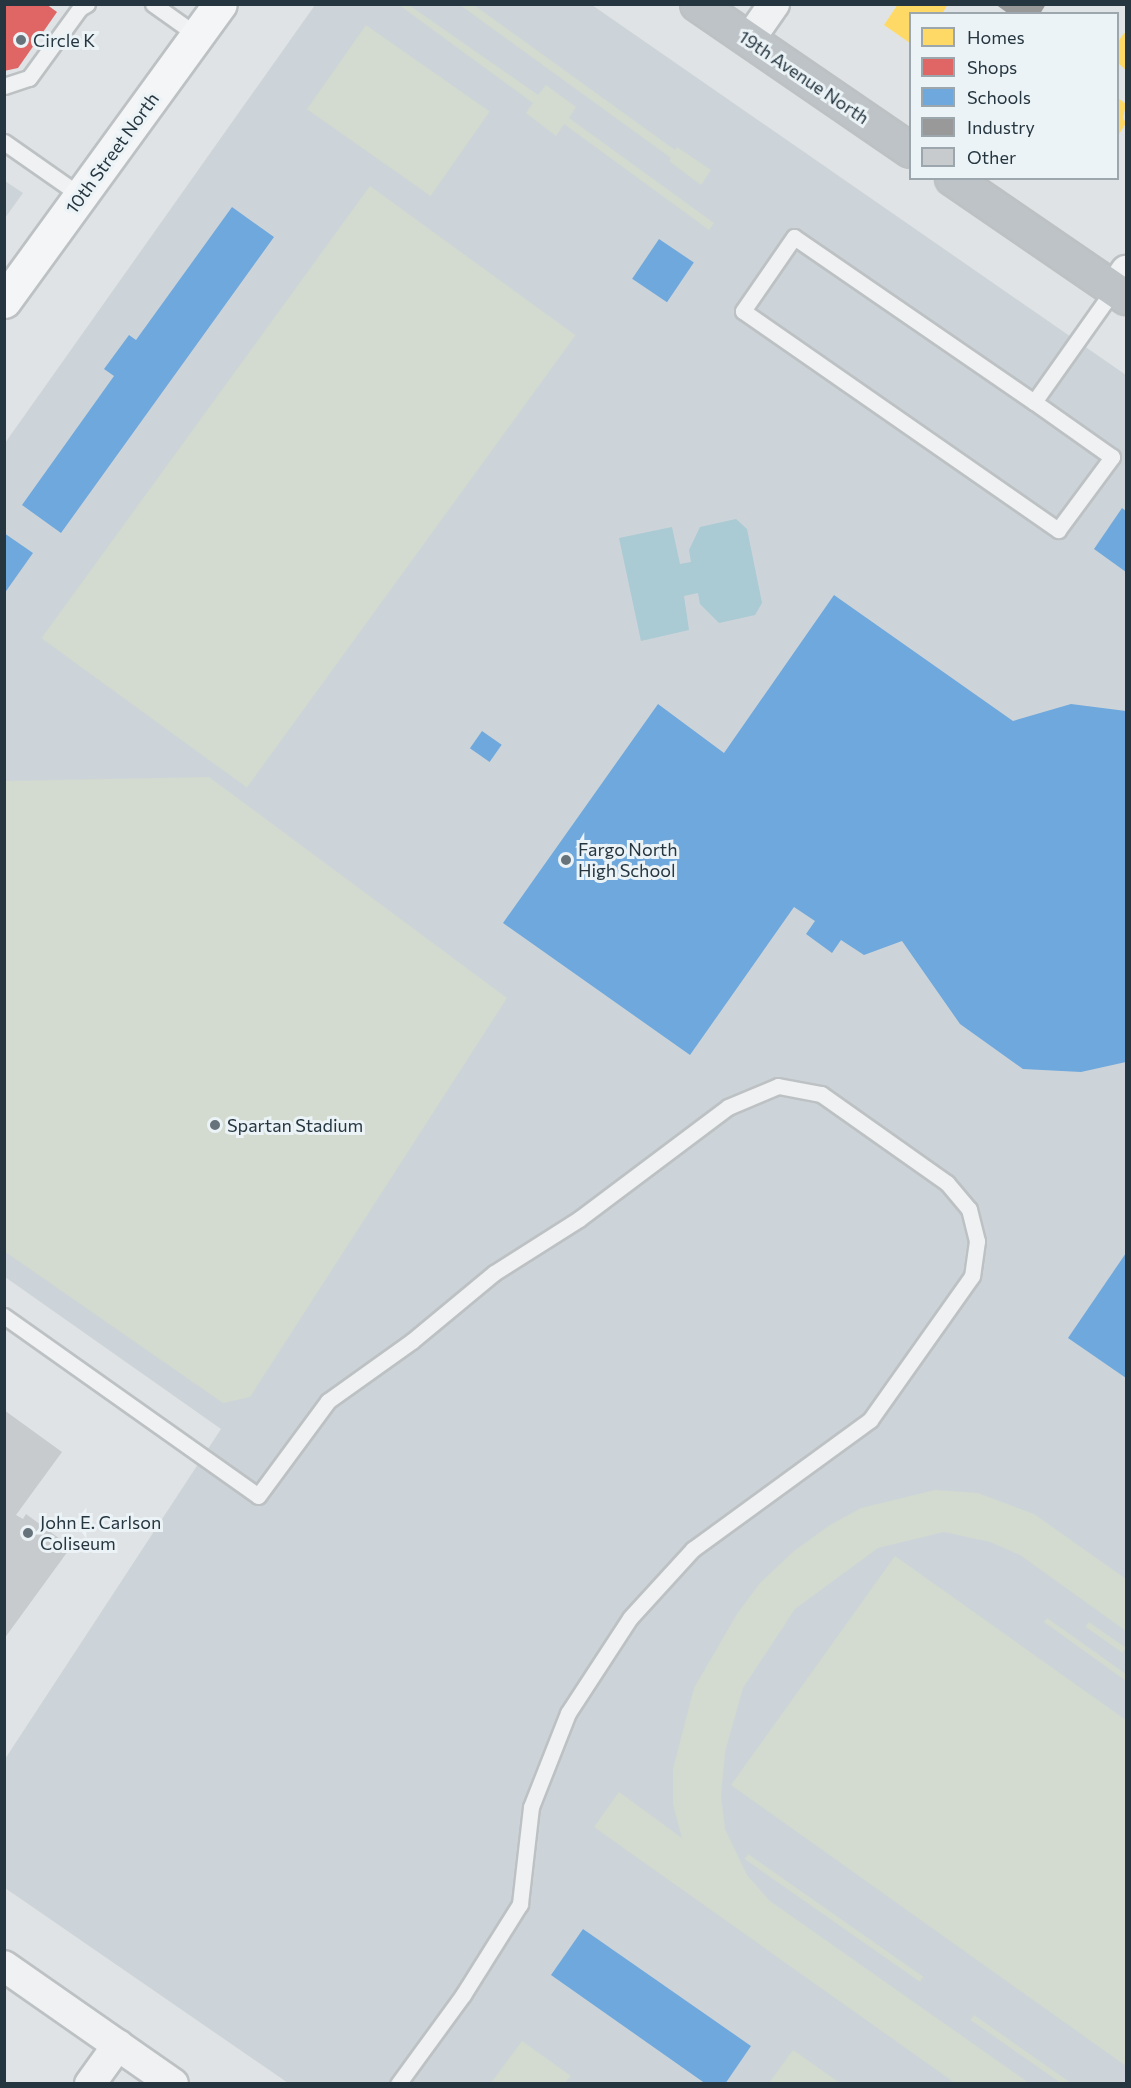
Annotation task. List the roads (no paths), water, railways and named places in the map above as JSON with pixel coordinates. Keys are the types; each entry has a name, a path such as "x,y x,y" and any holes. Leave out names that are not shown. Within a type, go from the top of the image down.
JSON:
{"main road":[{"name":"10th Street North","path":"4,301 220,4"}],"street":[{"name":"19th Avenue North","path":"697,4 909,149"},
{"path":"749,40 774,4"},
{"path":"955,180 1122,285"},
{"path":"4,1966 173,2084"},
{"path":"90,2084 117,2045"}],"lane":[{"path":"4,86 29,78 80,8 87,4"},
{"path":"153,4 198,36"},
{"path":"4,142 81,196"},
{"path":"794,237 1034,402 1112,457 1058,530 743,311 794,237"},
{"path":"1034,402 1122,285"},
{"path":"4,1316 258,1496 328,1401 412,1341 494,1273 579,1219 728,1107 778,1086 821,1094 947,1183 969,1209 977,1241 972,1276 870,1420 693,1549 630,1618 568,1713 531,1807 520,1904 463,1995 398,2084"}],"water":[{"path":"736,519 747,529 762,603 755,615 719,623 700,604 698,593 684,596 689,630 641,641 619,538 672,527 680,564 691,562 689,550 700,527"}],"place":[{"name":"Circle K","path":"21,40"},
{"name":"Fargo North High School","path":"566,860"},
{"name":"Spartan Stadium","path":"215,1125"},
{"name":"John E. Carlson Coliseum","path":"28,1533"}]}
